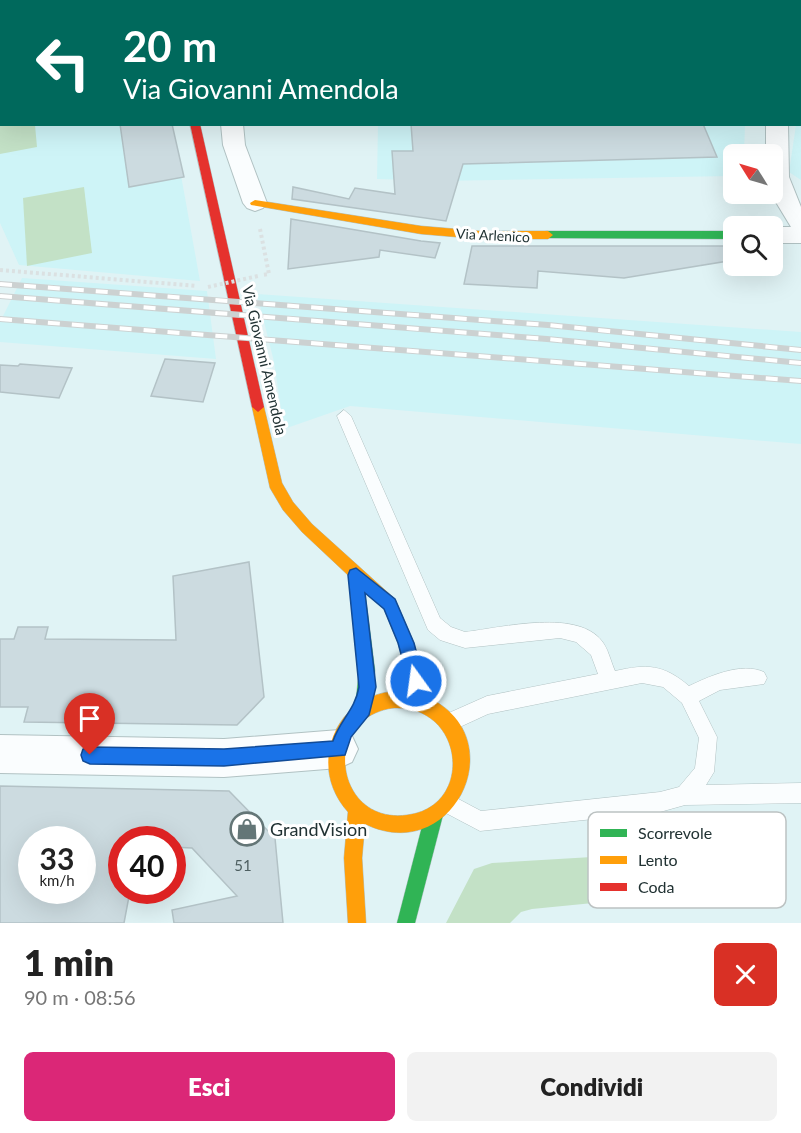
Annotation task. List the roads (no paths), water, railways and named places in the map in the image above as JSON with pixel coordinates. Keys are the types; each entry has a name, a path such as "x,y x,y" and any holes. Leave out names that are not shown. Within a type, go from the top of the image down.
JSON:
{"street":[{"name":"Via Giovanni Amendola","path":"195,126 276,484 288,506 300,521 390,604 406,643 421,700"},
{"path":"232,126 234,145 255,203"},
{"path":"777,126 777,179 786,206 801,223"},
{"name":"Via Arlenico","path":"255,203 421,230 480,236 723,235"},
{"path":"783,235 801,235"},
{"path":"356,575 368,687 363,709"},
{"path":"406,923 440,809 456,784 460,763 458,743 449,723 434,708 421,700 402,697 384,699 363,709 344,732 339,762 343,787 357,811 382,824 401,826 418,823 440,809"},
{"path":"0,754 339,762"},
{"path":"357,811 354,858 357,923"}],"lane":[{"path":"344,416 434,624 446,634 465,640 560,630 581,635 597,649 610,681"},
{"path":"449,723 487,705 642,674 667,679 688,697 708,737 704,772 685,795"},
{"path":"688,697 718,681 758,678"},
{"path":"440,809 480,821 636,806 685,795 801,793"}],"railway":[{"path":"0,284 548,325 801,350"},
{"path":"0,296 547,339 801,363"},
{"path":"0,319 801,381"}],"place":[{"name":"GrandVision","path":"247,829"}]}
